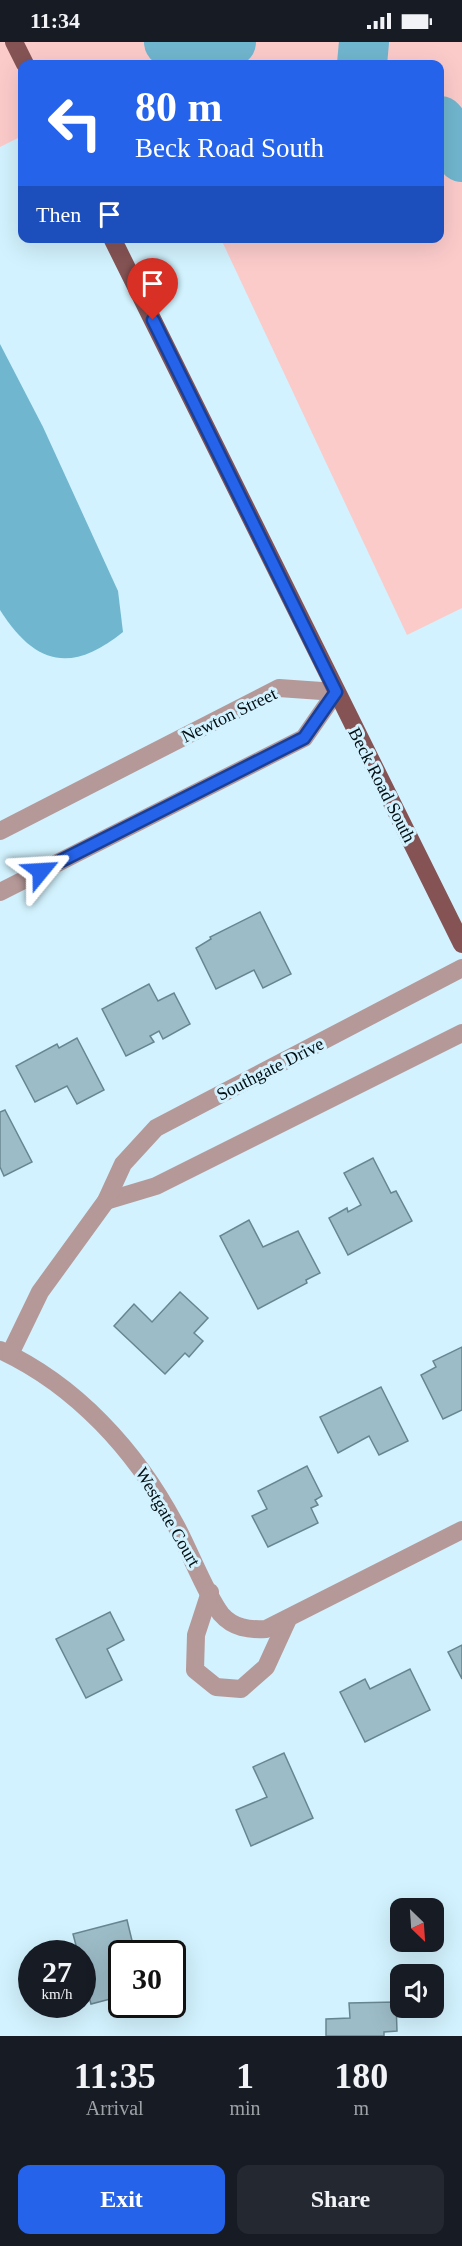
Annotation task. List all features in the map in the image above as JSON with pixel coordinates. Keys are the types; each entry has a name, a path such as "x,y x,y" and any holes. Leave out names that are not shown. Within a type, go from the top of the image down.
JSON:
{"main road":[{"path":"14,42 23,60"},
{"name":"Beck Road South","path":"114,243 462,944"}],"street":[{"name":"Newton Street","path":"0,831 279,688 336,692"},
{"path":"0,892 304,738 336,692"},
{"name":"Southgate Drive","path":"5,1352 40,1293 106,1201 123,1164 156,1128 462,968"},
{"path":"106,1201 156,1186 462,1033"},
{"name":"Westgate Court","path":"5,1352 64,1389 110,1432 156,1491 220,1613 239,1627 266,1629 462,1530"},
{"path":"210,1592 196,1635 195,1670 216,1687 241,1689 266,1667 288,1619"}],"shaded area":[{"path":"0,42 462,42 462,608 407,635 223,243 444,243 444,60 18,60 18,138 0,147"}],"water":[{"path":"0,344 43,427 118,591 123,632 87,654 70,658 55,657 41,652 27,643 0,610"}],"building":[{"path":"260,912 291,974 263,988 254,970 216,989 196,948 211,939 210,937"},
{"path":"149,984 158,1001 174,993 190,1024 163,1039 159,1031 150,1036 154,1042 126,1056 102,1009"},
{"path":"77,1038 104,1090 77,1104 67,1086 35,1102 16,1066 57,1044 59,1048"},
{"path":"5,1110 32,1162 4,1176 0,1167 0,1112"},
{"path":"373,1158 391,1193 396,1191 412,1221 348,1255 329,1218 347,1208 348,1212 361,1205 344,1173"},
{"path":"249,1220 263,1247 298,1231 320,1273 306,1280 307,1283 258,1309 220,1236"},
{"path":"180,1292 208,1318 194,1333 203,1341 189,1357 185,1353 165,1374 114,1326 134,1304 152,1322"},
{"path":"462,1347 462,1410 443,1419 421,1375 436,1367 433,1361"},
{"path":"381,1387 408,1441 379,1455 369,1436 338,1453 320,1417"},
{"path":"307,1466 322,1496 315,1500 318,1505 311,1508 318,1523 268,1547 252,1516 267,1509 258,1491"},
{"path":"110,1612 124,1640 107,1649 122,1680 86,1698 56,1639"},
{"path":"462,1645 462,1679 448,1652"},
{"path":"410,1669 430,1710 365,1742 340,1692 365,1679 370,1689"},
{"path":"284,1753 313,1818 251,1846 236,1810 267,1797 253,1767"},
{"path":"127,1920 132,1940 108,1940 108,2000 96,2003 96,1940 75,1940 73,1934"},
{"path":"390,2002 390,2018 397,2018 397,2031 384,2032 384,2036 326,2036 326,2019 350,2018 349,2003"}],"waterway":[{"path":"169,42 186,47 231,42"},
{"path":"362,60 364,42"},
{"path":"444,126 462,157"}],"route":[{"path":"41,871 304,738 336,692 153,320"}]}
